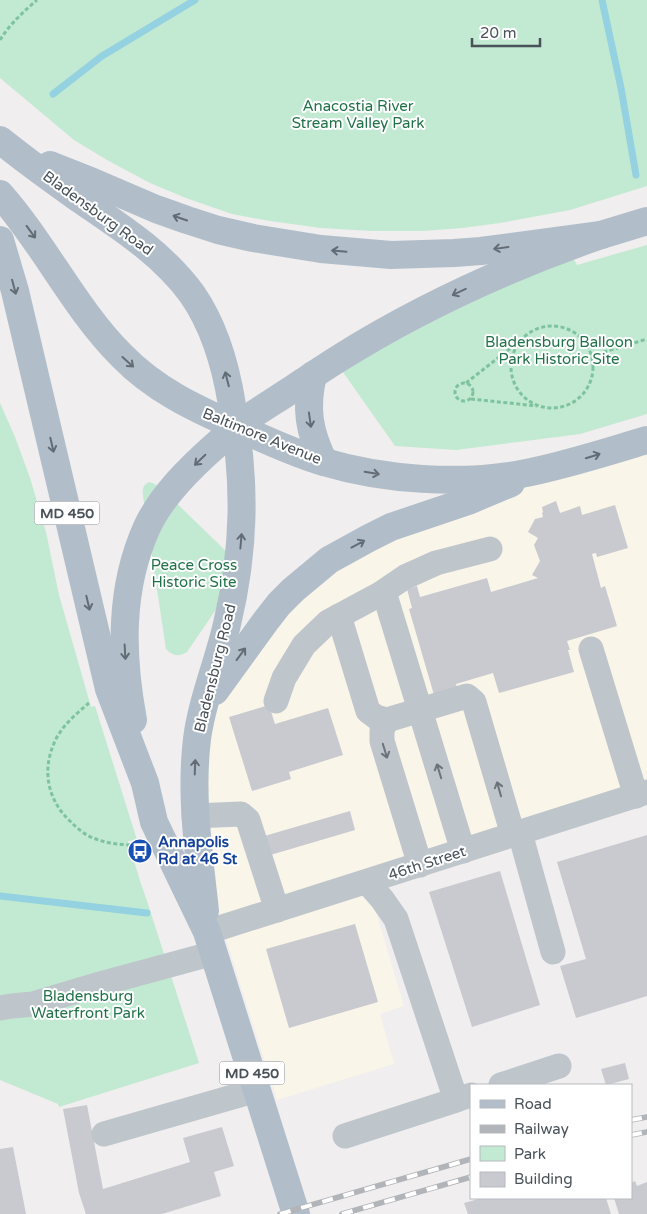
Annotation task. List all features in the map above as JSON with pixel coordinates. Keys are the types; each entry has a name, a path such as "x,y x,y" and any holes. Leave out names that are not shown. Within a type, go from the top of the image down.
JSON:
{"main road":[{"path":"7,145 156,210 218,230 286,244 391,255 481,251 601,235"},
{"name":"Bladensburg Road","path":"7,145 48,177 135,237 164,263 192,294 203,313 219,349 230,390 242,486 242,533 239,562 227,626 202,708 195,760 194,816 210,943"},
{"name":"Baltimore Avenue","path":"0,194 35,238 85,315 123,358 165,391 206,414 263,440 324,462 352,469 385,475 442,479 512,475 582,459 647,440"},
{"path":"145,783 132,713 125,659 124,618 126,597 137,551 148,525 160,505 175,486 236,427 337,359 372,338 450,296 518,266 563,248 647,220"},
{"name":"MD 450","path":"0,240 16,291 109,689 145,783 154,822 210,943 296,1214"},
{"path":"313,375 308,400 308,413 312,436 324,462"},
{"path":"202,708 279,604 330,560 391,527 468,501 545,468"}],"street":[{"path":"276,701 284,678 304,645 328,622 384,592 405,577 436,563 490,549"},
{"path":"384,592 463,851"},
{"path":"339,616 368,711 376,717 387,720 467,696 474,702 553,952"},
{"path":"591,649 642,794"},
{"path":"387,720 382,730 382,741 420,865"},
{"name":"46th Street","path":"0,1008 32,1004 100,984 210,943 277,910 642,794"},
{"path":"194,816 241,814 248,820 277,910"},
{"path":"344,1136 463,1098 396,919 367,882"},
{"path":"504,1084 559,1066"},
{"path":"104,1134 257,1090"}],"path":[{"path":"0,40 22,13 37,0"},
{"path":"549,326 562,327 575,333 585,343 591,356 593,370 590,384 582,396 570,404 557,408 471,399 464,402 458,399 455,394 458,385 466,383 536,329 549,326"},
{"path":"524,337 516,349 511,362 513,379 519,391 529,401 542,407"},
{"path":"591,356 647,339"},
{"path":"466,383 473,390 471,399"},
{"path":"94,700 73,717 56,738 50,755 48,769 48,785 51,796 67,819 79,830 95,839 110,843 139,845"}],"shaded area":[{"path":"647,440 647,792 367,882 404,1006 380,1014 394,1064 277,1100 201,860 200,735 252,640 330,560"}],"green space":[{"name":"Anacostia River Stream Valley Park","path":"0,0 647,0 647,186 570,210 500,223 423,231 321,228 232,214 150,183 107,160 74,140 0,78"},
{"name":"Bladensburg Balloon Park Historic Site","path":"647,245 647,414 580,434 456,450 395,446 338,365 570,252 577,265"},
{"name":"Bladensburg Waterfront Park","path":"0,403 30,478 46,532 59,595 91,707 95,706 137,840 128,841 199,1063 59,1107 58,1104 0,1080"},
{"name":"Peace Cross Historic Site","path":"149,482 165,492 234,559 236,580 187,652 181,655 173,654 166,649 143,494 144,486"}],"building":[{"path":"556,501 560,513 580,506 582,515 615,505 628,548 597,557 596,553 592,554 601,588 605,586 617,626 567,641 574,672 499,693 493,673 456,684 457,688 434,695 409,609 412,608 407,589 417,586 420,597 487,578 491,592 538,578 532,575 540,561 534,545 538,538 528,532 535,519 543,517 542,507"},
{"path":"269,705 275,724 328,708 343,755 289,772 291,779 252,791 229,717"},
{"path":"350,811 355,830 267,856 261,837"},
{"path":"647,835 647,996 576,1018 560,966 586,959 557,862"},
{"path":"500,871 540,1005 472,1027 429,892"},
{"path":"355,924 378,1002 289,1028 266,949"},
{"path":"625,1063 629,1079 606,1084 601,1069"},
{"path":"87,1105 103,1189 190,1162 183,1138 222,1127 234,1166 214,1172 221,1196 162,1214 86,1214 79,1193 63,1109"},
{"path":"13,1147 26,1214 0,1214 0,1149"},
{"path":"635,1181 637,1186 647,1182 647,1214 619,1214 614,1199 632,1199 632,1182"},
{"path":"478,1199 606,1199 611,1214 468,1214 464,1203"}],"waterway":[{"path":"53,94 102,56 195,0"},
{"path":"602,0 621,88 636,175"},
{"path":"0,896 147,913"}],"railway":[{"path":"632,1120 647,1117"},
{"path":"632,1135 647,1132"},
{"path":"280,1214 470,1159"},
{"path":"342,1214 470,1177"}],"place":[{"name":"Annapolis Rd at 46 St","path":"140,851"}]}
